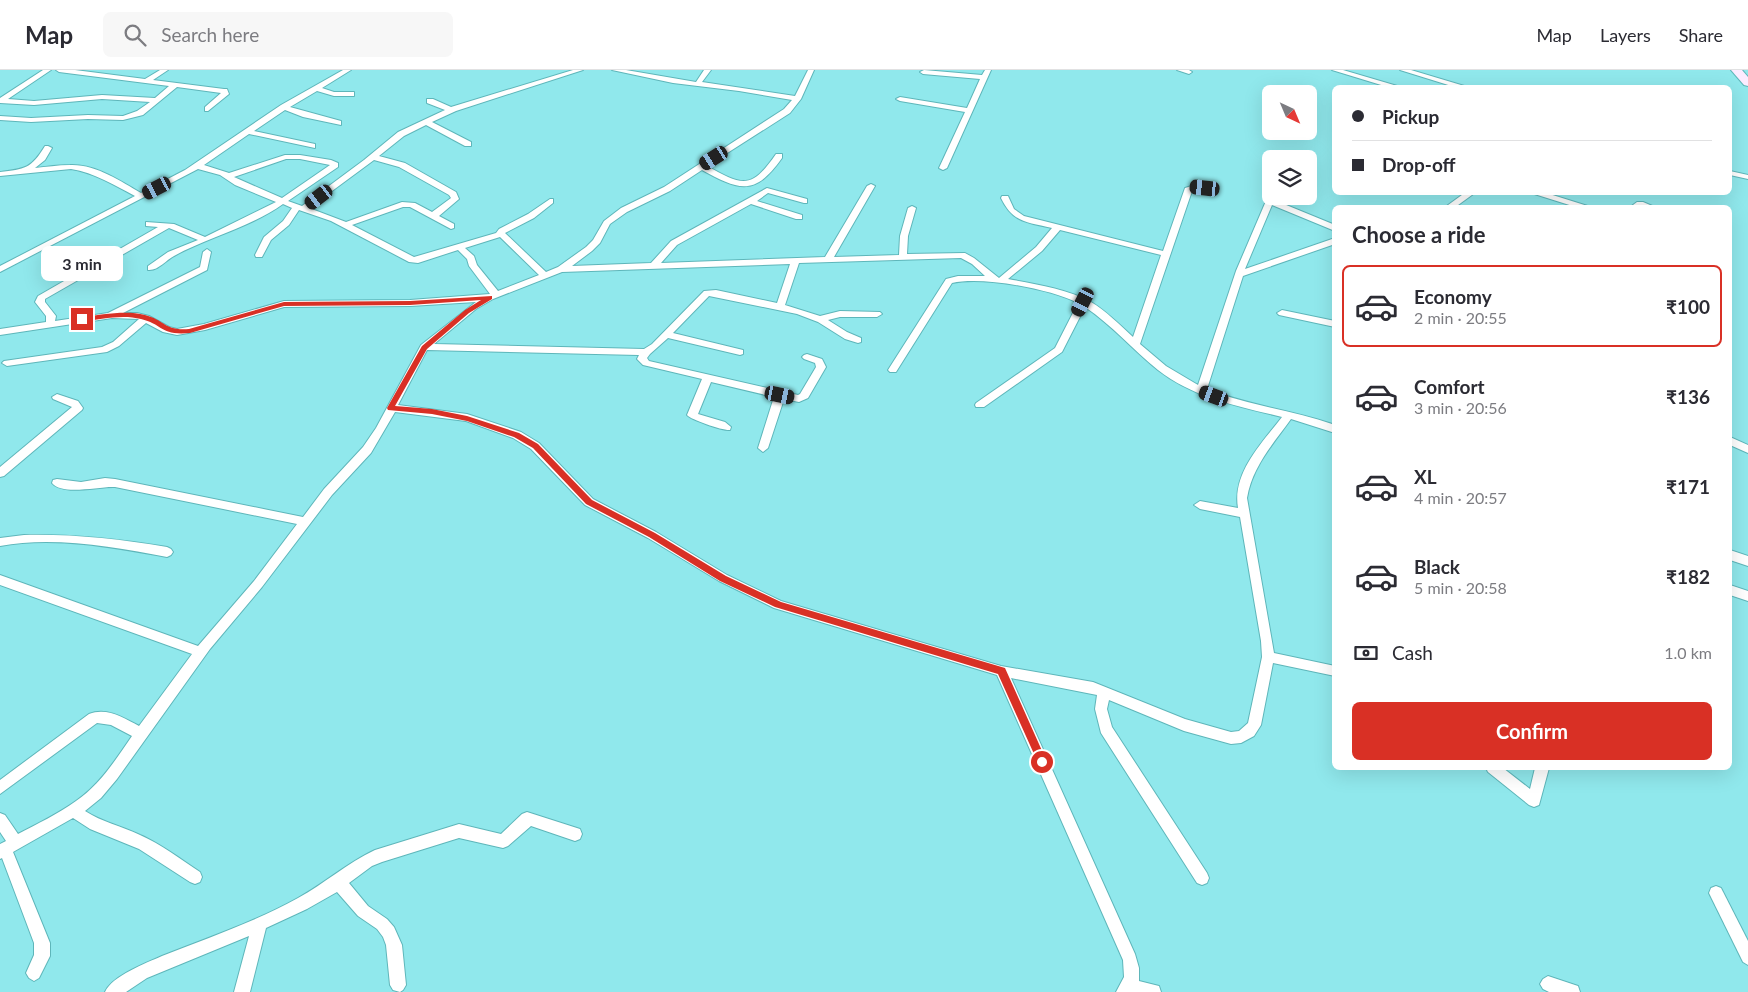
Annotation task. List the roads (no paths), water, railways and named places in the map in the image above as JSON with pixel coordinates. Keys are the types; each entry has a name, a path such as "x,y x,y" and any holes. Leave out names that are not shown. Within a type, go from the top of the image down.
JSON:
{"main road":[{"path":"1736,70 1748,83"}],"street":[{"path":"0,101 48,70"},
{"path":"59,70 145,82 224,90 225,94 208,109"},
{"path":"105,76 116,70"},
{"path":"145,82 165,70"},
{"path":"0,269 198,166 284,107 348,70"},
{"path":"259,255 267,239 300,208 373,156 393,139 451,110 580,70"},
{"path":"615,70 673,81 739,89 797,99"},
{"path":"673,81 674,70"},
{"path":"697,84 708,70"},
{"path":"6,848 74,810 96,793 112,776 200,652 258,584 328,492 367,450 380,430 424,347 467,311 493,296 561,269 597,241 607,223 614,216 629,206 667,189 787,111 797,99 811,70"},
{"path":"1180,70 1189,72"},
{"path":"1335,70 1390,85"},
{"path":"1368,79 1369,70"},
{"path":"1403,70 1457,85"},
{"path":"923,72 986,74 943,168"},
{"path":"0,118 31,120 88,117 123,118 140,113 175,85"},
{"path":"316,89 334,94 351,94"},
{"path":"0,101 34,103 102,97 156,100"},
{"path":"900,99 970,110"},
{"path":"430,101 451,110"},
{"path":"284,107 338,123"},
{"path":"427,122 468,144"},
{"path":"248,132 312,146"},
{"path":"26,172 42,158 48,148"},
{"path":"373,156 402,165 455,196 454,201 433,216"},
{"path":"701,166 731,182 752,182 763,177 779,156"},
{"path":"151,268 171,254 205,240 282,201 335,165 331,162 285,158 228,176"},
{"path":"198,166 228,176 238,183 282,201 334,219 412,260 418,260 499,235 531,216 550,201"},
{"path":"0,174 71,167 82,168 101,173 141,196"},
{"path":"1732,173 1748,177"},
{"path":"828,259 871,186"},
{"path":"1135,345 1188,190 1195,187 1215,189"},
{"path":"653,266 674,243 770,190 804,201"},
{"path":"1452,205 1468,195"},
{"path":"1543,195 1579,205"},
{"path":"1005,198 1015,215 1166,254"},
{"path":"750,201 799,217"},
{"path":"345,225 402,204 412,205 451,226"},
{"path":"1201,392 1239,274 1268,205"},
{"path":"1286,205 1332,227"},
{"path":"903,257 904,236 912,208"},
{"path":"149,224 167,226 205,240"},
{"path":"50,325 51,316 40,302 40,298 167,226"},
{"path":"999,280 1039,249 1058,227"},
{"path":"499,235 504,235 545,276"},
{"path":"1239,274 1332,242"},
{"path":"459,247 471,258 473,266 481,274 493,296"},
{"path":"110,316 204,268 207,252"},
{"path":"561,269 962,255 973,260 999,280"},
{"path":"780,307 796,260"},
{"path":"893,370 949,282 958,279 999,280 1067,295 1083,302 1106,318 1166,372 1201,392 1226,400 1289,414 1332,428"},
{"path":"807,357 819,361 821,364 804,396 799,399 644,362 642,359 646,352 666,335 707,293 716,293 780,307 819,319 832,326 844,336 858,340"},
{"path":"0,332 110,316 137,316 146,317 146,319 166,330 177,332 190,331 284,304 410,303 493,296"},
{"path":"980,406 1059,350 1083,302"},
{"path":"1282,313 1332,323"},
{"path":"819,319 840,314 878,314"},
{"path":"6,363 104,350 116,344 146,319"},
{"path":"666,335 740,352"},
{"path":"424,347 646,352"},
{"path":"707,378 692,415 719,422 726,427"},
{"path":"763,448 780,395"},
{"path":"0,473 78,408 74,403 57,397"},
{"path":"391,408 467,418 517,435 536,446 589,502 652,535 723,578 778,605 1002,671 1093,688 1184,725 1231,738 1241,737 1249,732 1254,724 1268,657 1267,641 1242,498 1242,487 1246,477 1289,414"},
{"path":"1732,442 1748,449"},
{"path":"57,483 80,486 115,482 306,522"},
{"path":"1200,504 1245,514"},
{"path":"0,542 14,539 91,539 167,552"},
{"path":"1732,556 1748,561"},
{"path":"0,580 200,652"},
{"path":"1732,591 1748,596"},
{"path":"1268,657 1332,670"},
{"path":"1002,671 1130,959 1133,975 1127,989 1153,992"},
{"path":"1104,692 1101,709 1106,729 1202,878"},
{"path":"0,788 94,718 102,716 108,718 141,734"},
{"path":"1496,770 1534,800 1542,770"},
{"path":"74,810 83,819 136,840 195,877"},
{"path":"113,992 142,972 302,904 338,882 367,861 380,855 459,832 469,832 503,841 527,819 574,834"},
{"path":"0,820 6,848 42,943 42,956 34,973"},
{"path":"338,882 363,911 382,924 389,932 394,945 398,985"},
{"path":"1716,893 1748,957"},
{"path":"242,992 260,923"},
{"path":"1548,984 1572,992"}]}
